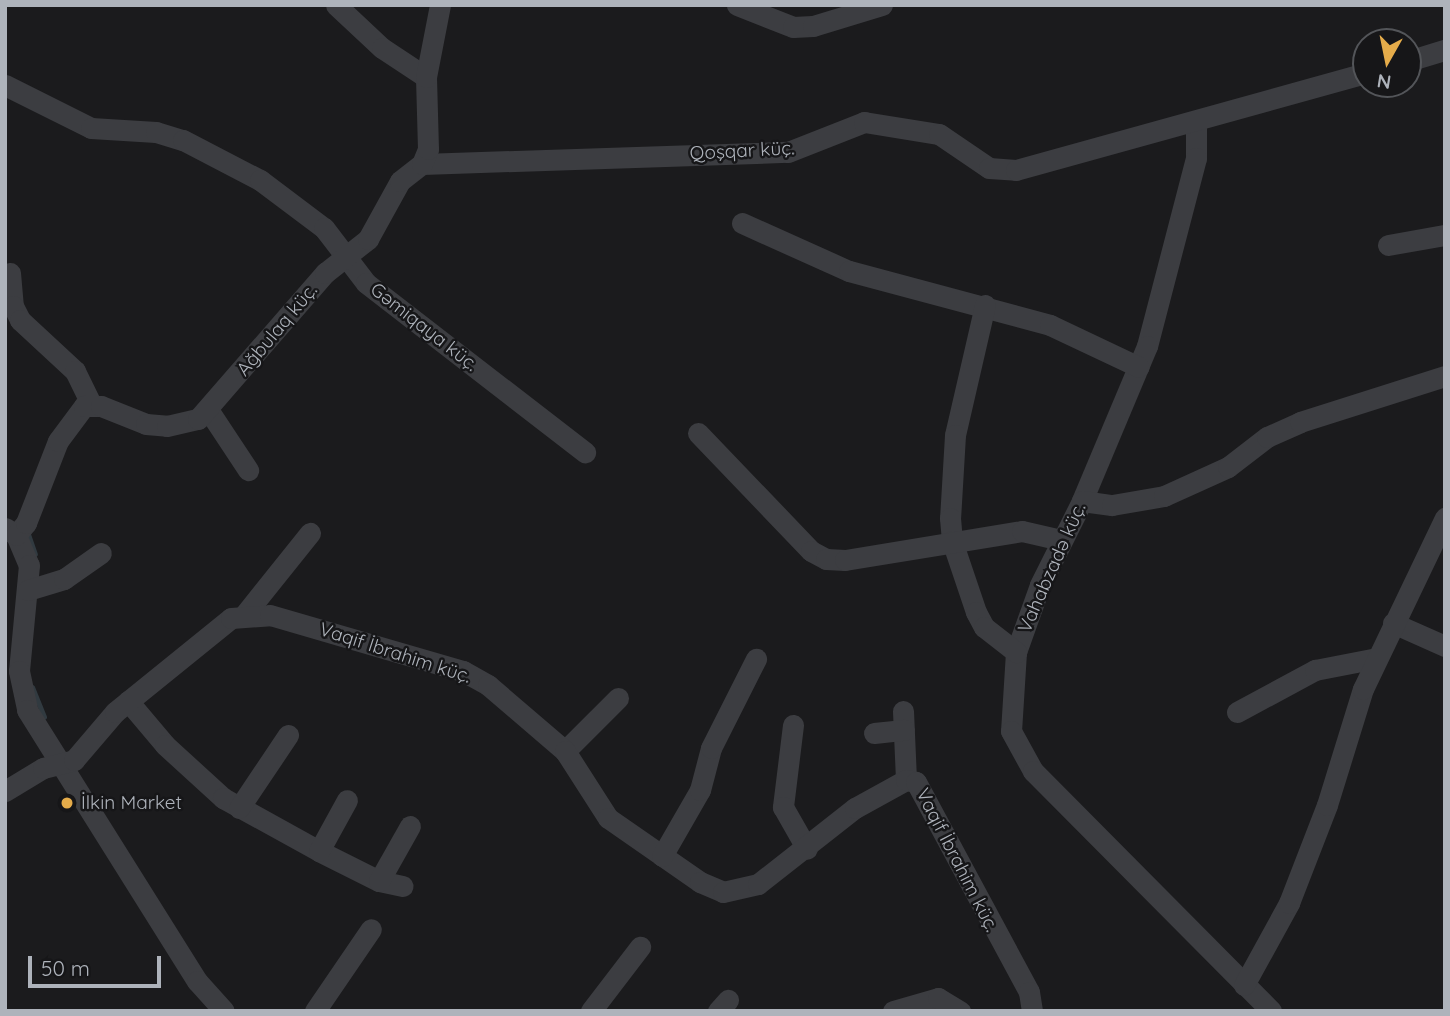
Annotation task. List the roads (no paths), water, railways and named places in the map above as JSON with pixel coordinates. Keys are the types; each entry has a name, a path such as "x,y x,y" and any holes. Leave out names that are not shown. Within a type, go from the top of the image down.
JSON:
{"street":[{"path":"336,5 382,48 426,77"},
{"path":"422,164 430,136 426,77 440,5"},
{"path":"737,5 793,27 813,26 882,5"},
{"path":"1422,57 1445,50"},
{"name":"Qoşqar küç.","path":"422,164 788,152 864,122 939,134 989,168 1016,170 1196,124 1352,77"},
{"name":"Gəmiqaya küç.","path":"5,85 91,128 156,132 220,156 324,228 366,283 585,453"},
{"name":"Vahabzadə küç.","path":"1196,124 1196,158 1139,368 1082,501 1060,540 1016,652 1009,706 1011,731 1020,752 1271,1011"},
{"name":"Ağbulaq küç.","path":"209,411 325,273 348,258 368,239 400,181 422,164"},
{"path":"741,223 849,271 985,305 1050,325 1139,368"},
{"path":"1388,245 1445,235"},
{"path":"10,273 13,306 20,320 75,371 91,404 125,419 167,426 209,411 248,470"},
{"path":"985,305 955,435 952,541 976,612 984,627 1016,652"},
{"path":"1082,501 1112,505 1164,496 1228,467 1267,437 1300,422 1445,376"},
{"path":"91,404 77,413 58,441 26,523 10,532 27,555 28,590 20,691 36,729 57,762 89,804 197,981 224,1011"},
{"path":"698,433 811,551 826,559 845,560 1022,531 1060,540"},
{"path":"1244,985 1289,904 1377,658 1445,518"},
{"path":"5,791 57,762 74,760 128,701 231,618 245,614 310,533"},
{"path":"28,590 64,579 101,553"},
{"name":"Vaqif İbrahim küç.","path":"245,614 270,615 463,671 488,685 565,751 608,818 699,882 723,892 758,884 807,849 855,808 906,780 923,789 939,831 1029,992 1032,1011"},
{"path":"1393,623 1445,646"},
{"path":"1237,712 1315,670 1377,658"},
{"path":"662,856 700,790 711,748 756,659"},
{"path":"565,751 618,698"},
{"path":"128,701 165,745 239,808 379,881 402,886"},
{"path":"874,733 904,721 906,780"},
{"path":"793,725 783,807 807,849"},
{"path":"239,808 288,735"},
{"path":"319,851 346,800"},
{"path":"379,881 410,826"},
{"path":"315,1011 371,929"},
{"path":"592,1011 640,947"},
{"path":"893,1011 938,998 960,1011"}],"waterway":[{"path":"28,534 35,554"},
{"path":"32,687 44,717"}],"place":[{"name":"İlkin Market","path":"67,803"}]}
